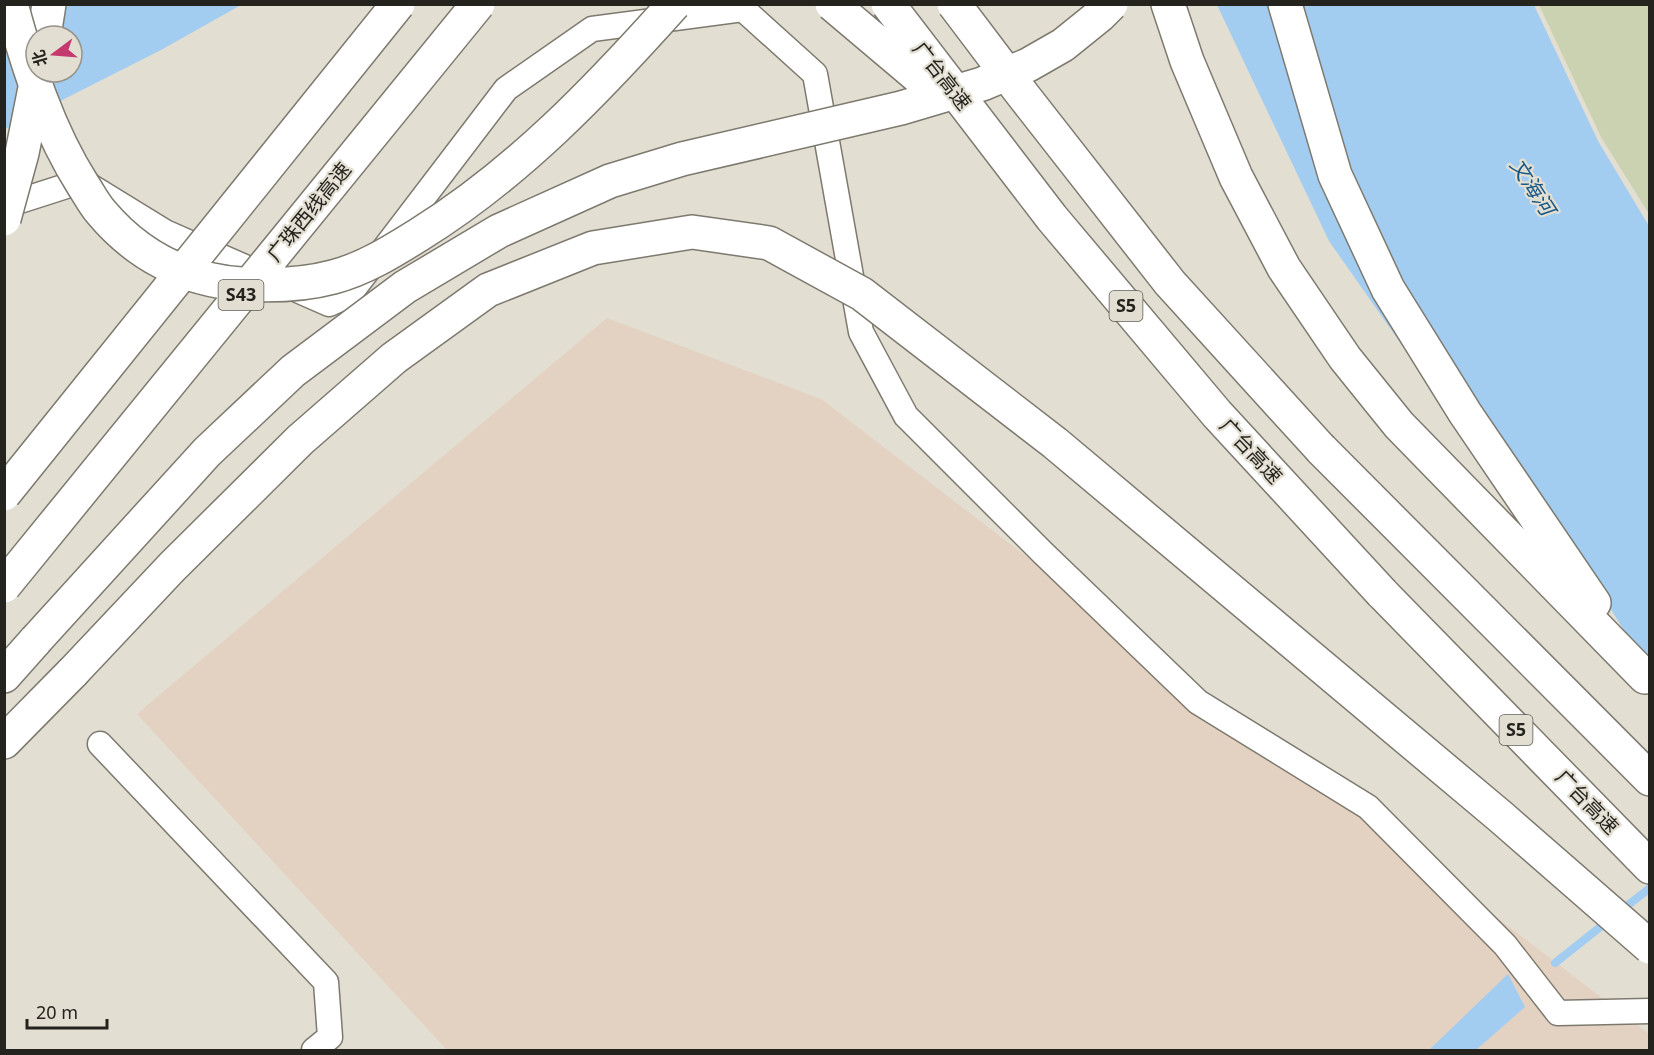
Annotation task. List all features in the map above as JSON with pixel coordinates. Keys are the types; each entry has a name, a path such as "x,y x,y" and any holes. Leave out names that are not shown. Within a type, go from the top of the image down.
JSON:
{"highway":[{"path":"11,4 41,98 67,159 99,210 144,252 168,266 225,283 266,286 304,284 335,277 358,268 395,249 471,201 518,164 571,114 674,4"},
{"path":"46,24 49,4"},
{"path":"4,494 398,4"},
{"name":"广珠西线高速","path":"4,586 478,4"},
{"path":"832,4 989,136"},
{"name":"广台高速","path":"888,4 1052,218 1218,414 1382,593 1650,867"},
{"name":"S5","path":"954,4 1170,283 1321,449 1650,779"},
{"path":"4,676 207,452 293,371 405,287 499,231 610,181 682,159 901,108 982,84 1028,65 1063,45 1111,4"},
{"path":"1168,4 1187,61 1236,177 1284,268 1345,358 1399,425 1647,679"},
{"path":"1285,4 1335,175 1388,289 1465,413 1647,679"},
{"path":"4,219 22,153 36,84"},
{"path":"4,742 172,567 300,440 394,358 488,291 593,248 693,232 769,243 862,294 1055,443 1502,817 1650,946"}],"street":[{"path":"4,206 82,182 165,232 328,304 349,295 506,89 592,29 743,9 815,74 861,332 906,416 1044,554 1198,702 1368,807 1505,945 1558,1013 1650,1011"},
{"path":"100,744 326,982 330,1037 314,1050"}],"shaded area":[{"path":"607,318 821,399 1649,1034 1649,1050 447,1050 137,714"}],"green space":[{"path":"1539,5 1649,5 1649,214 1601,137"}],"water":[{"path":"71,5 241,5 161,50 5,129 5,31"},
{"name":"文海河","path":"1217,5 1534,5 1598,141 1649,226 1649,670 1595,584 1448,411 1329,241"},
{"path":"1508,974 1525,1007 1476,1050 1429,1050"}],"waterway":[{"path":"1619,912 1650,888"},
{"path":"1555,963 1609,920"}]}
